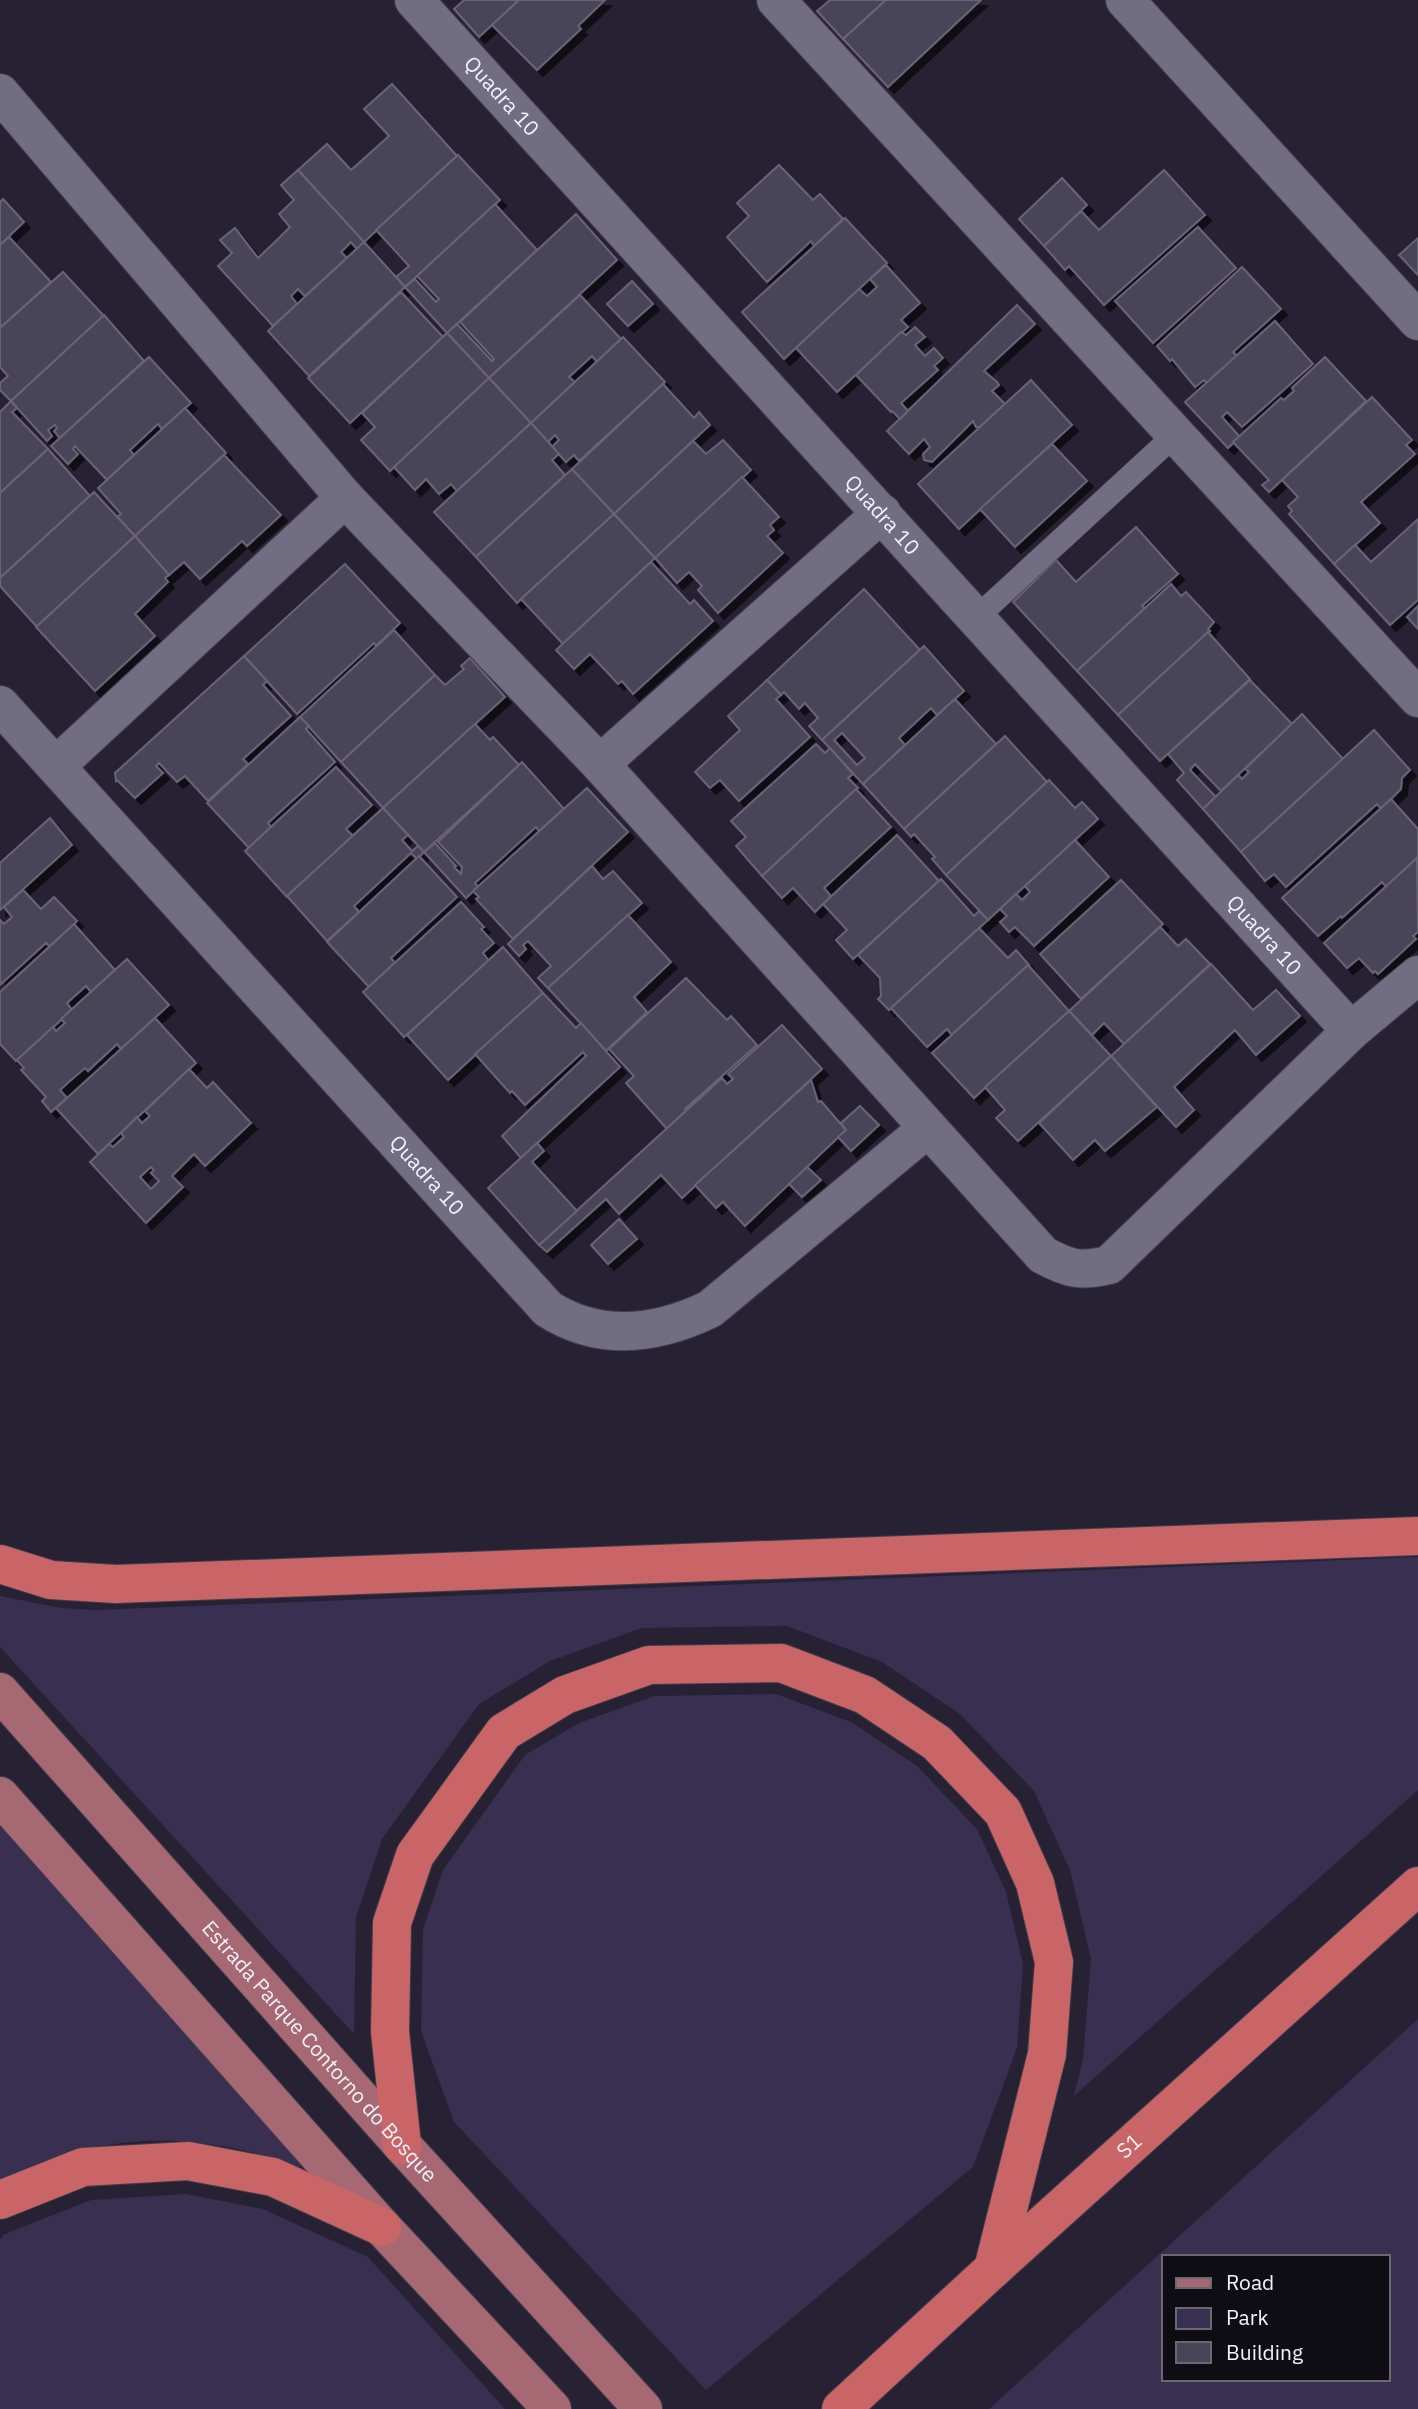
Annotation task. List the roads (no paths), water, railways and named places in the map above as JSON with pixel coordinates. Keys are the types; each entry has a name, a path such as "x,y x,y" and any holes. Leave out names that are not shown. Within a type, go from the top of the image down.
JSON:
{"highway":[{"path":"0,1564 51,1580 116,1584 1418,1536"},
{"path":"402,2145 390,2032 392,1923 415,1855 504,1732 565,1695 649,1665 781,1662 865,1695 937,1743 1003,1812 1035,1883 1054,1962 1047,2053 993,2269"},
{"name":"S1","path":"841,2409 1418,1886"},
{"path":"0,2200 83,2167 188,2161 273,2177 382,2227"}],"main road":[{"name":"Estrada Parque Contorno do Bosque","path":"0,1692 402,2145 643,2409"},
{"path":"0,1796 382,2227 552,2409"}],"street":[{"name":"Quadra 10","path":"414,0 1351,1031"},
{"path":"776,0 1418,698"},
{"path":"1125,0 1418,321"},
{"path":"0,93 345,498 600,764 1043,1255 1066,1268 1089,1270 1110,1265 1351,1031 1418,975"},
{"path":"56,766 345,498"},
{"path":"600,764 882,513"},
{"name":"Quadra 10","path":"0,705 548,1309 565,1320 596,1330 650,1331 685,1321 710,1309 928,1128"}],"lane":[{"path":"977,617 1177,433"}]}
